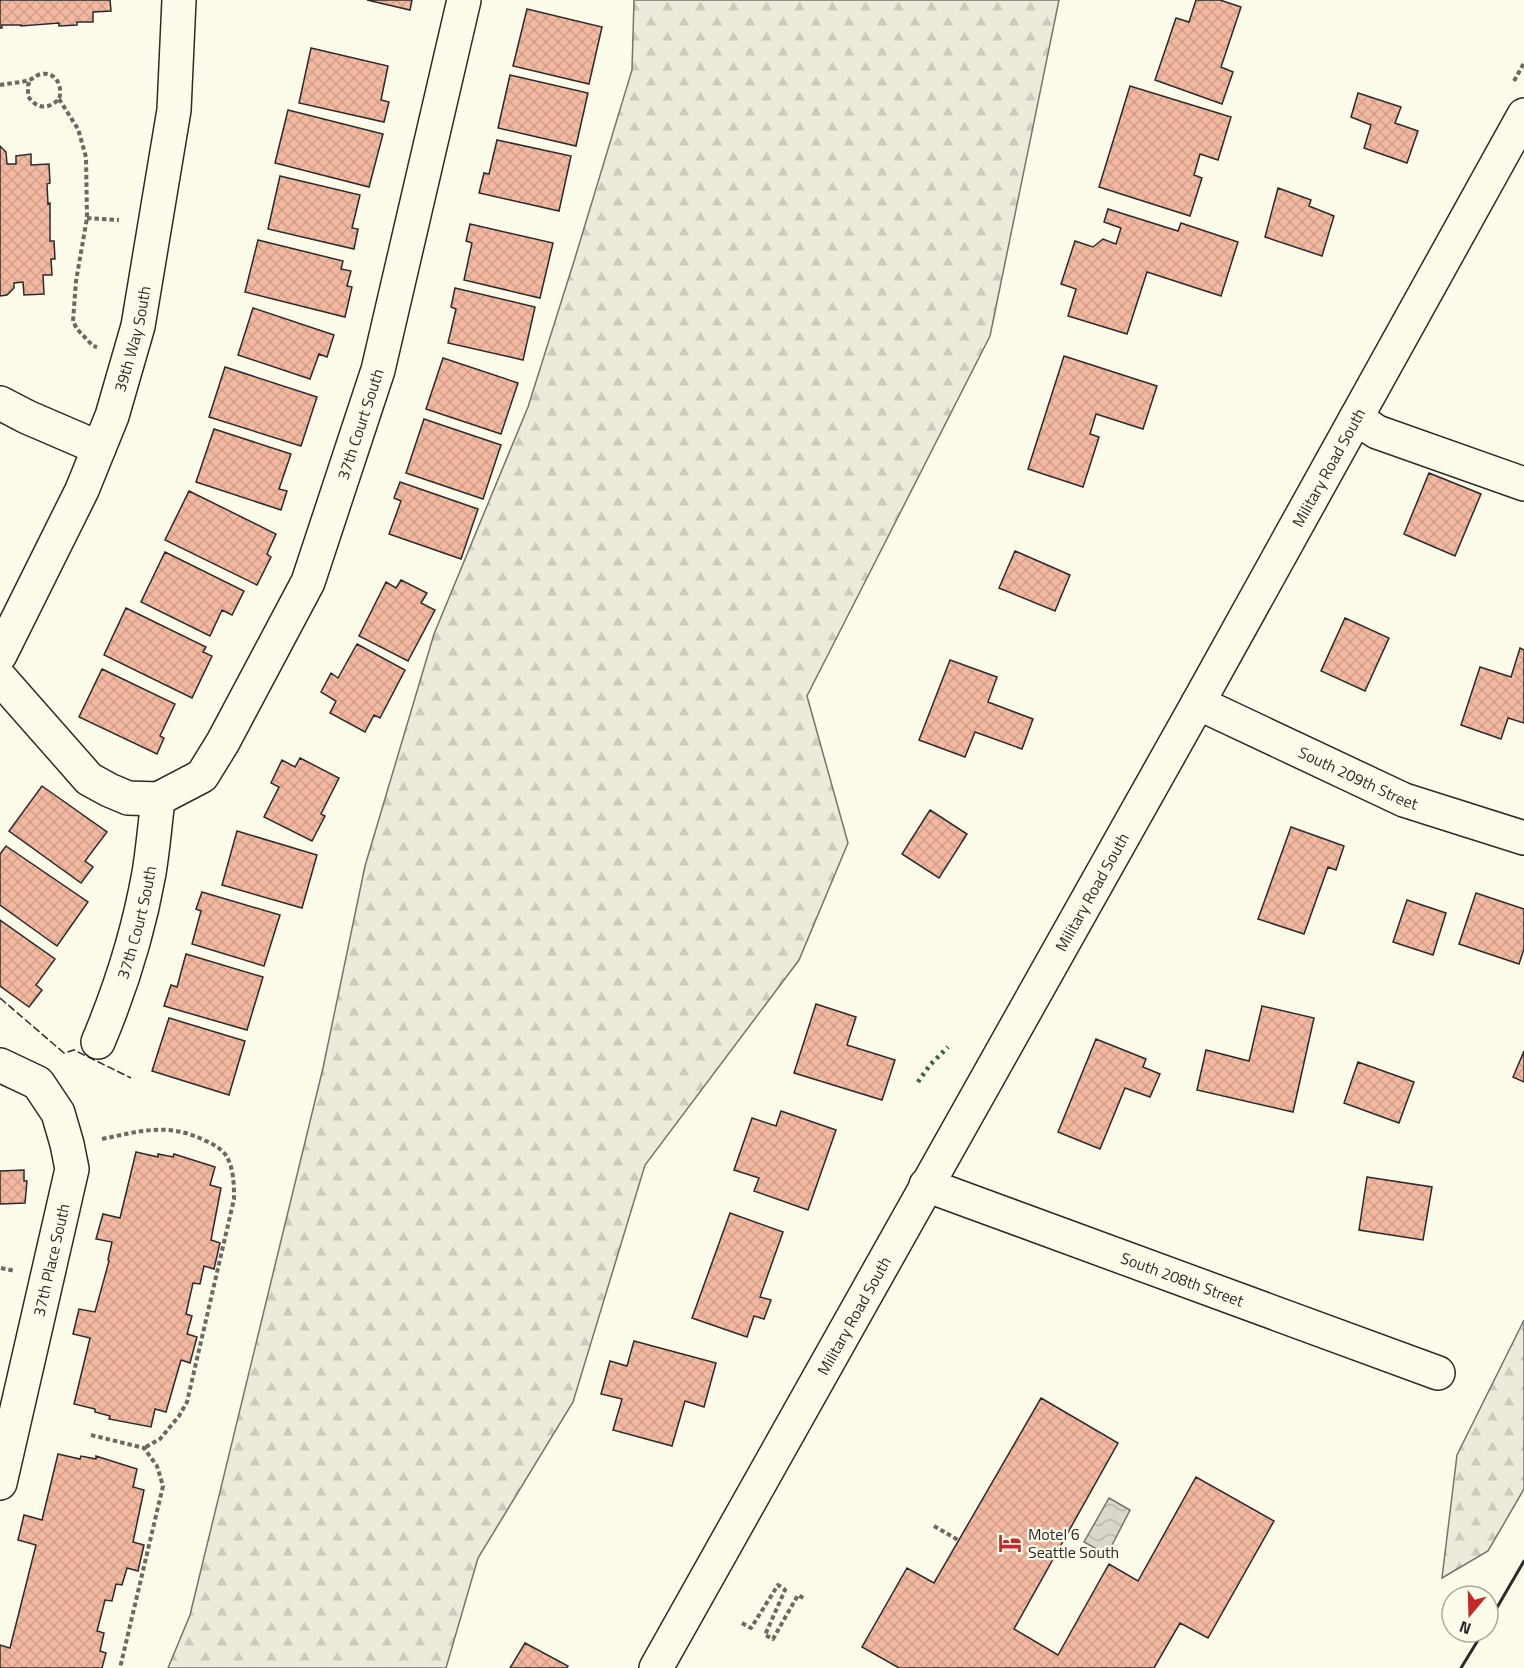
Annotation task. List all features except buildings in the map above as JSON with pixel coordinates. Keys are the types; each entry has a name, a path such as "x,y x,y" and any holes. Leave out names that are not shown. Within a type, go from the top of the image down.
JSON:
{"street":[{"name":"39th Way South","path":"0,655 82,490 112,416 138,326 174,110 179,0"},
{"name":"37th Court South","path":"0,678 89,779 109,790 128,798 158,799 202,776 223,742 308,582 378,370 464,0"},
{"name":"Military Road South","path":"657,1668 1198,703 1524,115"},
{"path":"0,403 99,448"},
{"path":"1356,418 1377,432 1524,484"},
{"name":"South 209th Street","path":"1198,703 1404,800 1524,838"},
{"name":"37th Court South","path":"98,1042 112,1008 135,932 149,873 158,799"},
{"name":"37th Place South","path":"0,1065 38,1083 58,1113 72,1169 0,1483"},
{"name":"South 208th Street","path":"926,1185 1438,1373"}],"path":[{"path":"0,85 31,80 40,74 46,74 56,78 61,88 58,99 50,106 39,107 28,96 28,85 31,80"},
{"path":"58,99 78,129 86,157 87,218 76,281 73,321 77,329 93,346 97,347"},
{"path":"87,218 123,220"},
{"path":"108,1137 165,1129 179,1130 214,1145 225,1154 234,1181 234,1199 187,1402 160,1439 144,1448"},
{"path":"91,1435 144,1448 157,1466 163,1486 120,1668"},
{"path":"934,1526 958,1539"},
{"path":"742,1623 751,1628 778,1586 785,1590 765,1635 773,1639 798,1595 805,1599"}],"green space":[{"path":"634,0 1059,0 990,336 807,696 848,843 799,960 645,1165 573,1402 478,1558 446,1668 168,1668 190,1615 323,1068 365,866 434,634 528,407 575,258 632,70"},
{"path":"1524,1320 1524,1489 1488,1551 1442,1578 1457,1455"}],"water":[{"path":"1109,1498 1130,1510 1107,1555 1084,1542"}],"hedge":[{"path":"918,1082 930,1065 948,1047"}],"fence":[{"path":"0,998 64,1053 74,1050 131,1078"}],"wall":[{"path":"1500,1602 1524,1561"},
{"path":"1461,1668 1476,1644"}],"place":[{"name":"Motel 6 Seattle South","path":"1010,1543"}]}
